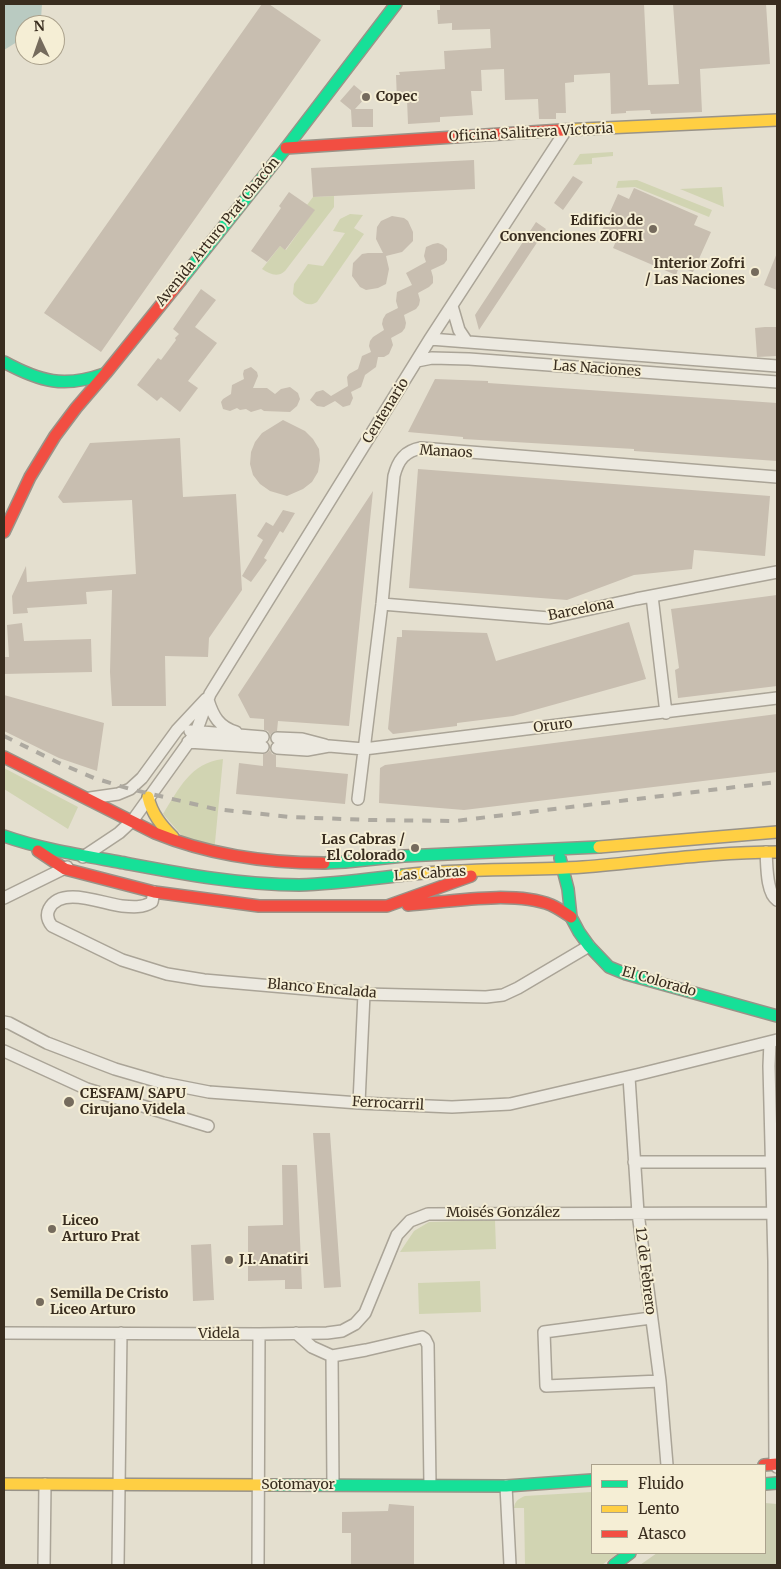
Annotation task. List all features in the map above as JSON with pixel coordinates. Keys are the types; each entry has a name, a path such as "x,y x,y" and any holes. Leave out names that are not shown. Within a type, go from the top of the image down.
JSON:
{"main road":[{"name":"Avenida Arturo Prat Chacón","path":"4,532 28,480 48,445 78,404 106,373 286,148 396,4"},
{"name":"Oficina Salitrera Victoria","path":"286,148 566,130 777,120"},
{"path":"4,362 47,382 66,383 89,380 106,373"},
{"path":"4,756 132,820"},
{"path":"148,797 150,809 158,822 179,843"},
{"name":"Las Cabras","path":"132,820 150,831 179,843 227,854 262,860 338,863 402,857 557,851 682,842 762,832 777,832"},
{"path":"4,836 31,846 84,856"},
{"path":"31,846 65,869 154,892 259,906 387,906 484,900 525,900 550,904 571,917"},
{"name":"El Colorado","path":"557,851 568,889 571,917 589,946 609,966 626,974 777,1016"},
{"name":"Las Cabras","path":"84,856 248,883 324,884 432,872 563,868 711,854 772,852"},
{"path":"387,906 485,871"},
{"name":"Sotomayor","path":"4,1484 506,1486 591,1480"},
{"path":"614,1565 629,1554"}],"street":[{"name":"Centenario","path":"4,898 65,869 119,833 132,820 196,732 209,697 430,340 566,130"},
{"path":"452,306 458,330 466,342"},
{"name":"Las Naciones","path":"430,340 777,366"},
{"name":"Las Naciones","path":"417,361 432,358 469,359 777,382"},
{"name":"Manaos","path":"358,799 382,604 394,476 397,465 404,454 421,448 777,477"},
{"name":"Barcelona","path":"382,604 549,618 777,572"},
{"path":"652,596 666,712"},
{"name":"Centenario","path":"87,798 118,794 130,789 142,778 177,730 209,697"},
{"path":"188,742 263,742 227,729 216,720 212,713 209,697"},
{"name":"Oruro","path":"277,743 307,750 329,746 364,749 777,698"},
{"path":"177,730 247,735"},
{"path":"772,852 770,889 773,897 777,900"},
{"name":"Blanco Encalada","path":"154,892 152,902 146,906 120,906 83,897 71,897 56,901 50,907 48,921 52,926 122,960 167,974 204,980 364,994 486,997 503,995 589,946"},
{"path":"359,1103 364,994"},
{"path":"763,1012 777,1008"},
{"name":"Ferrocarril","path":"4,1022 10,1023 46,1043 114,1069 163,1083 209,1092 359,1103 452,1107 510,1104 774,1041"},
{"path":"773,1465 776,1262 769,1066 774,1041"},
{"path":"4,1051 87,1089 208,1126"},
{"name":"12 de Febrero","path":"629,1077 638,1213 660,1381 667,1464"},
{"path":"634,1162 772,1162"},
{"name":"Moisés González","path":"296,1333 342,1331 360,1318 368,1306 397,1235 410,1221 419,1217 438,1213 775,1213"},
{"path":"651,1318 544,1332 546,1386 660,1381"},
{"name":"Videla","path":"4,1333 296,1333"},
{"path":"118,1565 121,1333"},
{"path":"296,1333 312,1347 332,1356 422,1337 425,1339 428,1345 430,1485"},
{"path":"258,1565 259,1334"},
{"path":"332,1356 333,1485"},
{"path":"44,1484 44,1565"},
{"path":"506,1486 510,1565"}],"green space":[{"path":"613,152 613,156 592,158 592,164 573,165 580,154"},
{"path":"637,180 712,210 709,217 635,187 616,188 618,181"},
{"path":"722,187 724,207 680,189"},
{"path":"334,196 334,207 285,271 276,275 262,269 280,246 286,250 314,210 307,205 313,197"},
{"path":"350,214 363,215 354,228 364,234 317,302 314,304 304,303 293,294 294,284 308,264 323,266 345,233 333,231 340,219"},
{"path":"223,759 214,853 191,846 163,814 180,787 194,772 212,761"},
{"path":"4,768 78,807 68,829 4,789"},
{"path":"495,1220 496,1249 400,1252 414,1231 429,1222"},
{"path":"480,1281 481,1312 419,1314 418,1283"},
{"path":"591,1492 591,1554 617,1554 602,1565 525,1565 524,1508 514,1508 517,1500 525,1496"},
{"path":"766,1503 777,1504 777,1565 640,1565 656,1554 766,1554"}],"shaded area":[{"path":"4,4 42,4 41,15 15,15 15,43 4,50"}],"building":[{"path":"262,4 269,4 321,40 101,352 44,313"},
{"path":"440,4 644,4 648,85 679,84 673,4 766,4 770,64 700,69 702,112 651,114 650,110 611,114 610,73 574,75 574,82 565,83 566,113 556,113 556,119 539,119 538,99 505,100 504,69 481,70 482,91 471,91 473,115 440,117 440,122 408,124 407,99 397,100 396,75 400,75 399,72 445,69 444,51 491,48 490,29 452,30 452,23 438,24 437,10 440,10"},
{"path":"354,85 367,96 355,109 373,109 373,127 352,127 351,110 340,101"},
{"path":"474,160 475,189 313,197 311,168"},
{"path":"573,176 583,182 563,210 554,203"},
{"name":"Edificio de Convenciones ZOFRI","path":"634,188 698,216 694,225 711,232 693,272 679,267 676,275 613,248 617,239 601,232 618,194 629,199"},
{"path":"289,192 315,210 285,250 280,246 267,262 251,251 281,208 279,206"},
{"path":"392,216 404,218 408,221 413,232 413,241 402,252 386,256 389,269 386,284 378,288 366,290 360,287 352,276 353,263 362,254 383,253 376,239 377,227 381,221"},
{"path":"536,222 546,229 479,330 475,315"},
{"path":"438,243 447,249 447,260 444,264 431,270 433,283 418,293 420,300 416,309 404,315 405,328 402,332 391,338 393,345 389,354 384,357 378,357 376,367 365,375 361,387 351,392 353,398 350,405 343,407 335,401 324,407 317,406 310,400 316,392 323,390 331,396 348,386 347,377 349,374 358,369 362,356 371,352 370,341 384,330 382,324 386,314 398,308 396,301 397,292 412,285 406,273 426,262 424,256 426,247"},
{"path":"777,253 777,290 764,285"},
{"path":"201,289 216,300 195,327 217,343 188,381 198,388 180,412 161,397 157,401 137,385 158,358 161,360 176,340 175,338 179,334 173,329"},
{"path":"777,327 777,356 757,357 755,328"},
{"path":"251,367 257,372 258,376 253,388 267,388 275,394 281,389 290,387 298,393 300,399 297,406 290,412 264,411 261,409 251,412 246,409 240,410 237,408 230,411 223,409 221,402 231,394 232,385 244,379 244,370"},
{"path":"435,379 488,381 488,383 777,403 777,461 634,451 634,449 463,439 463,437 408,432"},
{"path":"283,420 305,431 313,439 319,449 320,460 318,472 312,482 303,489 287,496 270,491 260,484 253,475 250,464 251,452 255,442 262,433"},
{"path":"180,438 183,497 236,494 242,590 209,638 208,657 165,656 166,706 112,706 110,672 112,590 86,592 87,604 27,608 28,613 13,614 12,596 26,566 27,582 136,574 132,500 63,503 58,497 90,443"},
{"path":"418,469 770,496 765,556 694,550 692,569 634,575 567,600 409,588"},
{"path":"373,491 349,726 278,721 277,731 270,735 268,731 264,730 264,719 250,718 238,695"},
{"path":"283,510 295,513 283,533 280,531 264,558 267,560 251,582 242,576 263,540 257,536 266,522 273,526"},
{"path":"777,595 777,686 678,698 675,670 679,668 671,609"},
{"path":"629,622 646,679 513,716 457,723 457,726 393,734 388,729 397,637 402,637 402,630 487,633 496,661"},
{"path":"22,623 24,641 91,639 92,672 4,674 4,657 9,657 7,625"},
{"path":"4,695 104,723 97,771 59,758 4,731"},
{"path":"777,714 777,772 464,810 379,803 380,768 385,765"},
{"path":"270,750 272,754 276,755 276,767 348,774 345,804 236,794 239,763 263,766 263,754"},
{"path":"313,1133 330,1133 341,1287 324,1288"},
{"path":"282,1165 297,1165 302,1289 285,1289 285,1280 248,1281 248,1226 283,1225"},
{"path":"211,1244 214,1300 193,1301 191,1245"},
{"path":"389,1504 414,1506 414,1565 351,1565 351,1533 342,1533 342,1512 388,1511"}],"railway":[{"path":"4,736 94,778 130,789 215,809 290,817 455,821 777,782"}],"traffic: fast":[{"path":"181,280 286,148 396,4"},
{"path":"4,362 17,369 53,381 77,381 104,374"},
{"path":"4,836 32,845 75,854 231,881 299,885 404,875"},
{"path":"324,863 404,856 599,847"},
{"path":"560,858 568,889 571,917 589,946 609,967 626,974 777,1016"},
{"path":"272,1485 506,1486 591,1480"},
{"path":"766,1484 777,1483"},
{"path":"614,1565 629,1554"}],"traffic: slow":[{"path":"562,130 777,120"},
{"path":"148,797 157,819 173,837"},
{"path":"599,847 777,832"},
{"path":"404,875 449,871 583,867 704,855 777,852"},
{"path":"4,1484 272,1485"}],"traffic: jam":[{"path":"286,148 562,130"},
{"path":"4,532 30,477 55,436 181,280"},
{"path":"4,757 155,833 175,841 238,856 302,863 324,863"},
{"path":"38,851 65,869 154,892 259,906 387,906 471,876"},
{"path":"408,905 480,898 518,898 551,905 571,917"},
{"path":"766,1465 777,1464"}],"place":[{"name":"Copec","path":"366,97"},
{"name":"Edificio de Convenciones ZOFRI","path":"653,229"},
{"name":"Interior Zofri / Las Naciones","path":"755,272"},
{"name":"Las Cabras / El Colorado","path":"415,848"},
{"name":"CESFAM/ SAPU Cirujano Videla","path":"69,1102"},
{"name":"Liceo Arturo Prat","path":"52,1229"},
{"name":"J.I. Anatiri","path":"229,1260"},
{"name":"Semilla De Cristo Liceo Arturo","path":"40,1302"}]}
